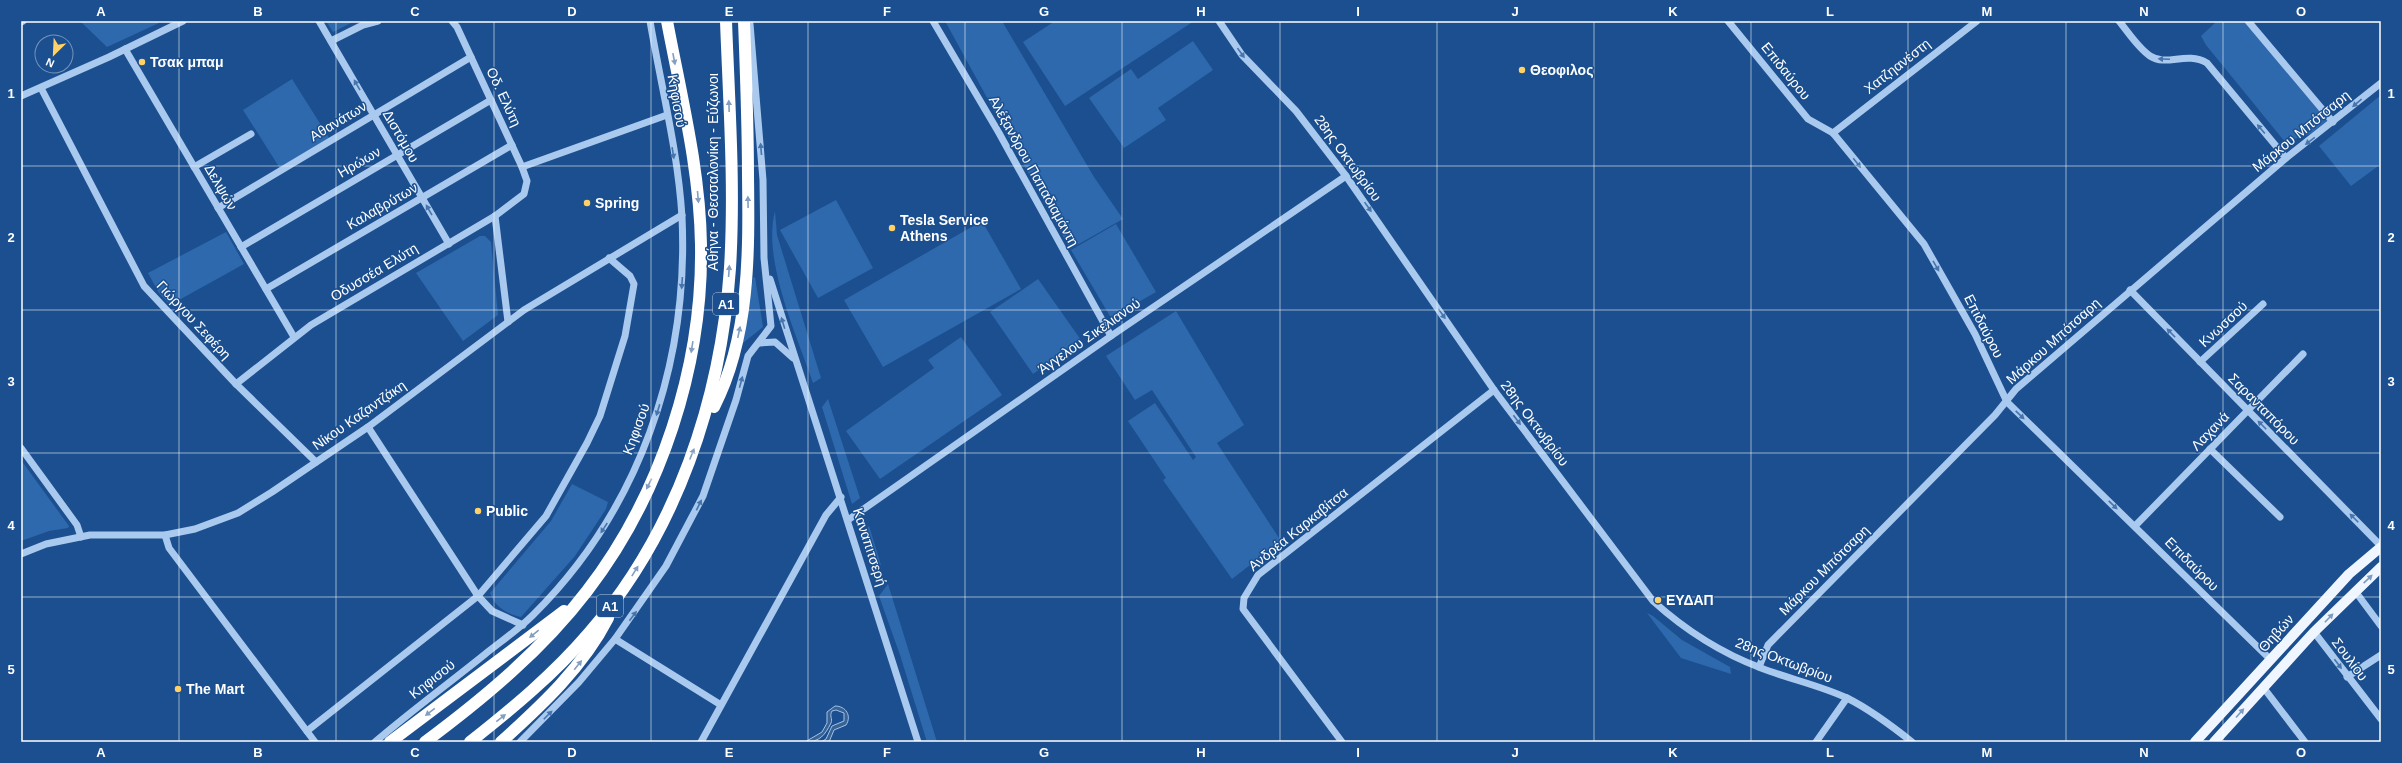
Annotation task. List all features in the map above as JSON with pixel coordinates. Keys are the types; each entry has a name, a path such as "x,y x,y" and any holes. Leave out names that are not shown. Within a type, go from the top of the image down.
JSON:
{"highway":[{"name":"Αθήνα - Θεσσαλονίκη - Εύζωνοι","path":"425,742 512,672 586,592 617,547 674,425 689,372 701,281 698,196 667,21"},
{"name":"Αθήνα - Θεσσαλονίκη - Εύζωνοι","path":"470,742 530,694 571,653 590,632 626,585 654,537 701,433 715,379 724,322 730,269 731,173 726,21"},
{"path":"701,433 731,368 741,323 749,224 744,21"},
{"path":"501,742 540,707 578,665 603,629 626,585"},
{"path":"390,742 520,646 586,592"}],"main road":[{"name":"Θηβών","path":"2195,742 2349,574 2381,546"},
{"name":"Θηβών","path":"2214,742 2314,632 2381,567"}],"street":[{"path":"21,96 125,50 172,23 183,21"},
{"name":"Διστόμου","path":"319,21 449,244"},
{"path":"331,41 363,25 378,21"},
{"name":"Οδ. Ελύτη","path":"452,21 457,27 522,167 527,187"},
{"name":"Κηφισού","path":"375,742 522,624 561,585 597,538 618,504 644,450 664,390 675,345 682,279 682,215 667,115 650,21"},
{"path":"520,742 579,682 615,639 649,593 691,523 716,462 748,356 769,331 772,321 764,258 763,180 749,21"},
{"name":"Αλέξανδρου Παπαδιαμάντη","path":"932,21 999,133 1111,336"},
{"name":"28ης Οκτωβρίου","path":"1219,21 1242,55 1296,111 1346,176 1494,390 1653,600 1700,637 1759,667 1847,698 1876,715 1912,742"},
{"name":"Επιδαύρου","path":"1728,21 1808,119 1833,132 1924,244 1975,334 2007,402 2271,660"},
{"name":"Χατζηανέστη","path":"1833,132 1977,21"},
{"path":"2119,21 2151,56 2164,60 2190,57 2198,58 2207,63 2286,158"},
{"path":"2248,21 2333,122"},
{"name":"Δελψών","path":"125,50 294,337"},
{"name":"Αθανάτων","path":"218,208 471,57"},
{"name":"Μάρκου Μπότσαρη","path":"1759,667 1768,646 2007,402 2016,389 2286,158 2381,83"},
{"name":"Γιώργου Σεφέρη","path":"41,88 144,286 236,384 316,462"},
{"name":"Ηρώων","path":"241,247 491,100"},
{"path":"522,167 667,115"},
{"path":"194,167 251,134"},
{"name":"Καλαβρύτων","path":"266,289 512,145"},
{"name":"Άγγελου Σικελιανού","path":"848,520 1111,336 1346,176"},
{"name":"Οδυσσέα Ελύτη","path":"236,384 294,337 330,313 495,216 520,199 527,187"},
{"name":"Νίκου Καζαντζάκη","path":"21,554 46,544 81,537 165,535 195,529 238,513 272,492 368,427 508,322 682,215"},
{"path":"495,216 508,322"},
{"path":"307,731 478,596 546,516 587,443 600,416 619,357 634,288 630,276 610,258"},
{"name":"Καναπιτσερή","path":"764,258 795,360 841,498 918,742"},
{"name":"Σαρανταπόρου","path":"2130,290 2381,546"},
{"name":"Κνωσσού","path":"2200,362 2263,304"},
{"path":"760,343 775,342 785,349 795,360"},
{"name":"Λαχανά","path":"2135,526 2303,354"},
{"name":"Ανδρέα Καρκαβίτσα","path":"1342,742 1243,609 1244,598 1258,575 1494,390"},
{"path":"368,427 478,596 497,614 522,624"},
{"path":"21,448 77,525 81,537"},
{"path":"2210,449 2280,517"},
{"path":"701,742 826,515 841,498"},
{"path":"165,535 169,548 315,742"},
{"path":"2355,591 2381,626"},
{"name":"Σουλίου","path":"2314,632 2381,719"},
{"path":"615,639 721,705"},
{"path":"2348,677 2381,654"},
{"path":"2263,687 2305,742"},
{"path":"1816,742 1847,698"}],"shaded area":[{"path":"80,21 157,21 159,23 107,47"},
{"path":"326,21 355,21 333,32"},
{"path":"945,21 1002,21 1094,177 1123,219 1070,249"},
{"path":"1055,21 1194,21 1065,106 1023,42"},
{"path":"2217,21 2245,21 2328,120 2310,134 2285,142 2206,45 2201,36"},
{"path":"1193,41 1213,70 1158,108 1166,120 1124,148 1089,98 1131,69 1138,79"},
{"path":"292,79 331,141 281,170 243,110"},
{"path":"2381,95 2381,164 2351,186 2319,146"},
{"path":"836,200 873,268 818,298 780,230"},
{"path":"775,211 777,235 821,378 813,383 783,298 777,275 773,252 772,231"},
{"path":"982,221 1021,289 883,367 844,300"},
{"path":"1116,224 1156,292 1111,318 1071,250"},
{"path":"226,232 244,264 170,305 159,293 148,273"},
{"path":"480,236 485,236 491,242 498,315 463,341 416,273"},
{"path":"755,277 763,327 743,343 753,278"},
{"path":"1038,279 1081,340 1033,374 990,312"},
{"path":"1176,311 1244,425 1217,443 1281,541 1232,579 1163,480 1166,478 1128,421 1155,403 1193,460 1196,457 1152,390 1135,400 1106,356"},
{"path":"961,337 1002,395 880,479 846,431 934,368 928,360"},
{"path":"828,399 860,498 852,504 822,407"},
{"path":"21,460 69,526 68,528 49,531 21,541"},
{"path":"572,484 608,502 606,509 575,556 521,617 506,612 498,606 490,593 551,521"},
{"path":"869,526 881,565 870,562 861,535"},
{"path":"888,584 937,742 927,742 900,655 879,596"},
{"path":"1647,613 1653,616 1682,640 1730,667 1731,674 1681,658"},
{"path":"835,706 839,706 847,712 848,722 846,725 834,730 829,742 821,742 826,739 832,726 844,721 844,713 836,710 832,711 832,720 827,731 815,741 805,742 822,732 827,723 827,712"}],"place":[{"name":"Τσακ μπαμ","path":"142,62"},
{"name":"Θεοφιλος","path":"1522,70"},
{"name":"Spring","path":"587,203"},
{"name":"Tesla Service Athens","path":"892,228"},
{"name":"Public","path":"478,511"},
{"name":"ΕΥΔΑΠ","path":"1658,600"},
{"name":"The Mart","path":"178,689"}]}
